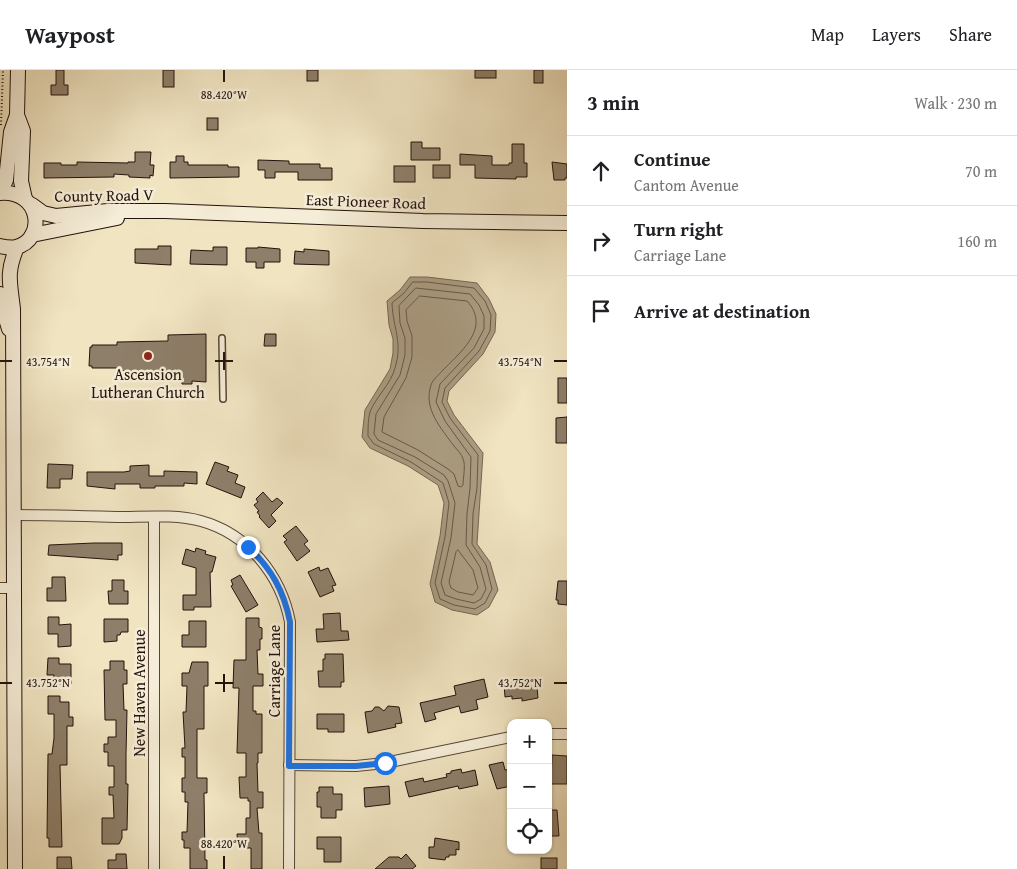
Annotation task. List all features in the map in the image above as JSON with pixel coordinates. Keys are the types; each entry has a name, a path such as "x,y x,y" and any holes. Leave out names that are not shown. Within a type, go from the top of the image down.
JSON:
{"main road":[{"path":"0,192 6,180 11,132 17,115 18,70"},
{"path":"0,246 17,247 25,243 32,235 36,220 21,181 23,131 17,115"},
{"name":"County Road V","path":"0,192 19,194 43,213 56,216 108,211 164,211"},
{"name":"County Road V","path":"32,235 110,219 164,211"},
{"name":"East Pioneer Road","path":"164,211 423,221 567,223"},
{"path":"15,869 7,588 14,515 13,309 9,271 17,247"},
{"path":"0,294 12,340"}],"street":[{"name":"Carriage Lane","path":"14,515 185,518 218,527 232,535 248,547 266,565 284,598 290,622 289,869"},
{"name":"New Haven Avenue","path":"154,517 154,869"},
{"path":"552,734 567,734"},
{"path":"289,766 356,766 385,763 507,738"}],"lane":[{"path":"222,338 222,399"}],"path":[{"path":"0,132 3,70"}],"water":[{"path":"410,277 427,277 477,283 489,299 496,314 495,332 483,354 449,391 447,401 454,415 483,453 477,544 490,562 498,590 489,607 477,615 452,610 435,602 430,584 440,536 444,503 438,485 408,466 370,448 362,437 365,410 390,369 393,353 393,339 389,325 387,301 400,290"}],"building":[{"path":"56,70 64,70 64,85 68,85 68,95 51,95 51,85 56,85"},
{"path":"163,70 174,70 174,87 163,87"},
{"path":"307,70 318,70 318,81 307,81"},
{"path":"475,70 496,70 496,78 475,78"},
{"path":"534,70 543,70 543,83 534,83"},
{"path":"207,118 218,118 218,130 207,130"},
{"path":"411,142 422,142 422,148 440,148 440,160 411,160"},
{"path":"512,144 524,144 524,163 527,163 527,177 516,177 516,179 475,178 475,165 460,165 460,154 492,156 492,165 509,165 509,163 512,163"},
{"path":"135,152 151,152 150,165 154,165 153,176 150,175 150,178 114,174 114,177 44,178 44,163 77,165 77,162 128,163 135,162"},
{"path":"176,156 184,156 184,162 188,162 188,165 228,165 228,167 239,167 239,177 170,178 170,162 176,162"},
{"path":"258,160 289,161 289,164 320,164 320,168 332,168 332,180 298,180 298,172 275,172 275,178 265,178 265,170 258,170"},
{"path":"552,162 567,164 567,178 565,180 554,180"},
{"path":"433,165 450,165 450,178 433,178"},
{"path":"394,166 415,166 415,182 394,182"},
{"path":"158,246 171,246 171,265 135,263 135,249 158,249"},
{"path":"213,247 227,247 227,265 190,264 191,250 213,251"},
{"path":"246,248 280,249 280,262 264,262 264,268 256,268 256,262 246,262"},
{"path":"304,249 329,251 329,265 294,264 295,251 304,252"},
{"name":"Ascension Lutheran Church","path":"206,334 206,382 192,381 192,384 182,384 182,381 169,381 168,371 117,371 117,368 92,368 92,366 89,366 90,347 92,345 117,345 117,342 168,341 168,335"},
{"path":"265,334 276,334 276,346 264,346"},
{"path":"558,378 567,378 567,403 558,403"},
{"path":"567,417 567,443 556,443 556,418"},
{"path":"215,462 229,467 227,471 238,475 235,483 245,487 241,498 206,484"},
{"path":"48,464 73,465 72,479 60,479 60,488 47,488"},
{"path":"149,465 149,476 164,476 164,471 197,472 197,484 184,483 184,486 140,488 140,484 115,484 115,489 87,486 87,472 124,472 130,471 130,466"},
{"path":"263,492 272,502 277,498 283,503 271,515 276,521 269,528 259,517 257,512 259,511 254,505 258,502 256,499"},
{"path":"296,526 308,541 304,544 310,551 297,561 284,542 287,540 283,536"},
{"path":"122,543 122,555 118,555 118,560 48,555 49,545"},
{"path":"196,548 206,551 205,554 216,557 212,572 210,572 211,607 194,607 194,610 183,610 183,595 196,595 196,568 182,564 186,549 195,552"},
{"path":"319,567 320,571 328,568 336,585 332,586 334,591 320,597 308,572"},
{"path":"240,575 258,605 246,612 231,586 233,585 231,580"},
{"path":"52,577 65,577 66,601 47,601 47,588 52,588"},
{"path":"112,580 124,580 124,591 128,591 128,604 109,604 108,591 112,591"},
{"path":"558,581 567,581 567,605 558,604 558,600 556,600"},
{"path":"340,613 341,631 348,631 349,640 317,642 316,629 324,629 323,614"},
{"path":"48,617 59,617 59,625 71,624 71,646 58,647 58,634 48,634"},
{"path":"246,618 259,618 259,627 262,628 260,650 257,650 258,674 263,674 263,686 253,686 253,711 256,711 256,714 262,714 262,753 258,753 257,763 258,792 263,792 263,808 257,808 259,833 262,833 262,869 251,869 251,848 238,848 237,834 246,834 246,818 250,818 250,801 248,801 248,798 240,798 239,777 246,777 246,753 237,753 239,688 233,688 234,660 246,660"},
{"path":"104,619 128,619 128,632 121,632 120,635 117,635 117,641 104,642"},
{"path":"189,621 206,621 206,647 182,647 182,635 189,635"},
{"path":"325,654 343,654 344,682 341,682 341,687 319,687 318,671 323,671"},
{"path":"48,658 59,658 59,664 71,664 71,684 58,684 58,679 54,679 54,675 47,675"},
{"path":"110,661 124,661 124,670 127,670 127,684 123,684 124,710 127,710 127,830 122,830 122,838 119,844 102,844 102,818 114,818 113,795 109,795 109,787 114,787 114,766 108,766 108,752 104,752 104,744 108,744 108,737 116,737 116,720 105,720 104,670 110,670"},
{"path":"192,662 208,662 208,686 204,686 204,729 197,729 197,778 207,778 207,793 204,793 205,860 207,860 207,869 190,869 190,848 184,848 184,840 182,840 182,832 187,832 188,802 185,802 185,792 182,792 182,778 185,778 185,757 182,757 182,748 185,748 183,712 186,712 187,686 182,686 182,673 189,673"},
{"path":"484,679 488,697 476,700 478,709 461,713 459,706 434,713 436,719 425,722 420,703 456,695 454,686"},
{"path":"530,680 531,688 537,687 538,698 522,701 522,698 512,699 512,696 505,697 504,684"},
{"path":"48,696 60,696 60,702 69,702 69,717 73,717 73,726 67,726 67,765 60,765 62,847 49,847 49,838 47,838 48,754 52,754 54,738 54,714 48,714"},
{"path":"388,706 399,707 402,723 395,724 396,727 368,733 365,712 372,711 375,707 379,707 384,711"},
{"path":"317,714 344,714 344,732 328,732 328,729 317,729"},
{"path":"552,755 567,756 567,784 552,784"},
{"path":"503,762 505,770 507,770 507,787 497,789 489,765"},
{"path":"461,769 462,773 475,770 478,785 459,789 458,786 409,797 405,782 423,778 424,782 447,777 446,774 451,773 451,771"},
{"path":"389,786 390,804 365,807 364,788"},
{"path":"319,787 333,787 333,794 342,794 342,810 336,810 336,818 321,818 321,807 317,807"},
{"path":"552,810 557,810 559,836 552,836"},
{"path":"317,837 341,837 341,862 324,862 324,849 317,849"},
{"path":"435,838 459,842 459,850 456,849 456,855 449,855 445,860 429,858 429,847 434,847"},
{"path":"116,854 126,854 127,869 108,869 108,860 116,860"},
{"path":"406,854 416,866 412,869 375,869 389,857 399,857 401,859"},
{"path":"57,857 71,857 72,869 57,869"},
{"path":"541,858 557,858 557,869 541,869"}],"place":[{"name":"Ascension Lutheran Church","path":"148,356"}],"route":[{"path":"248,547 271,572 288,610 290,622 289,766 356,766 385,763"}]}
